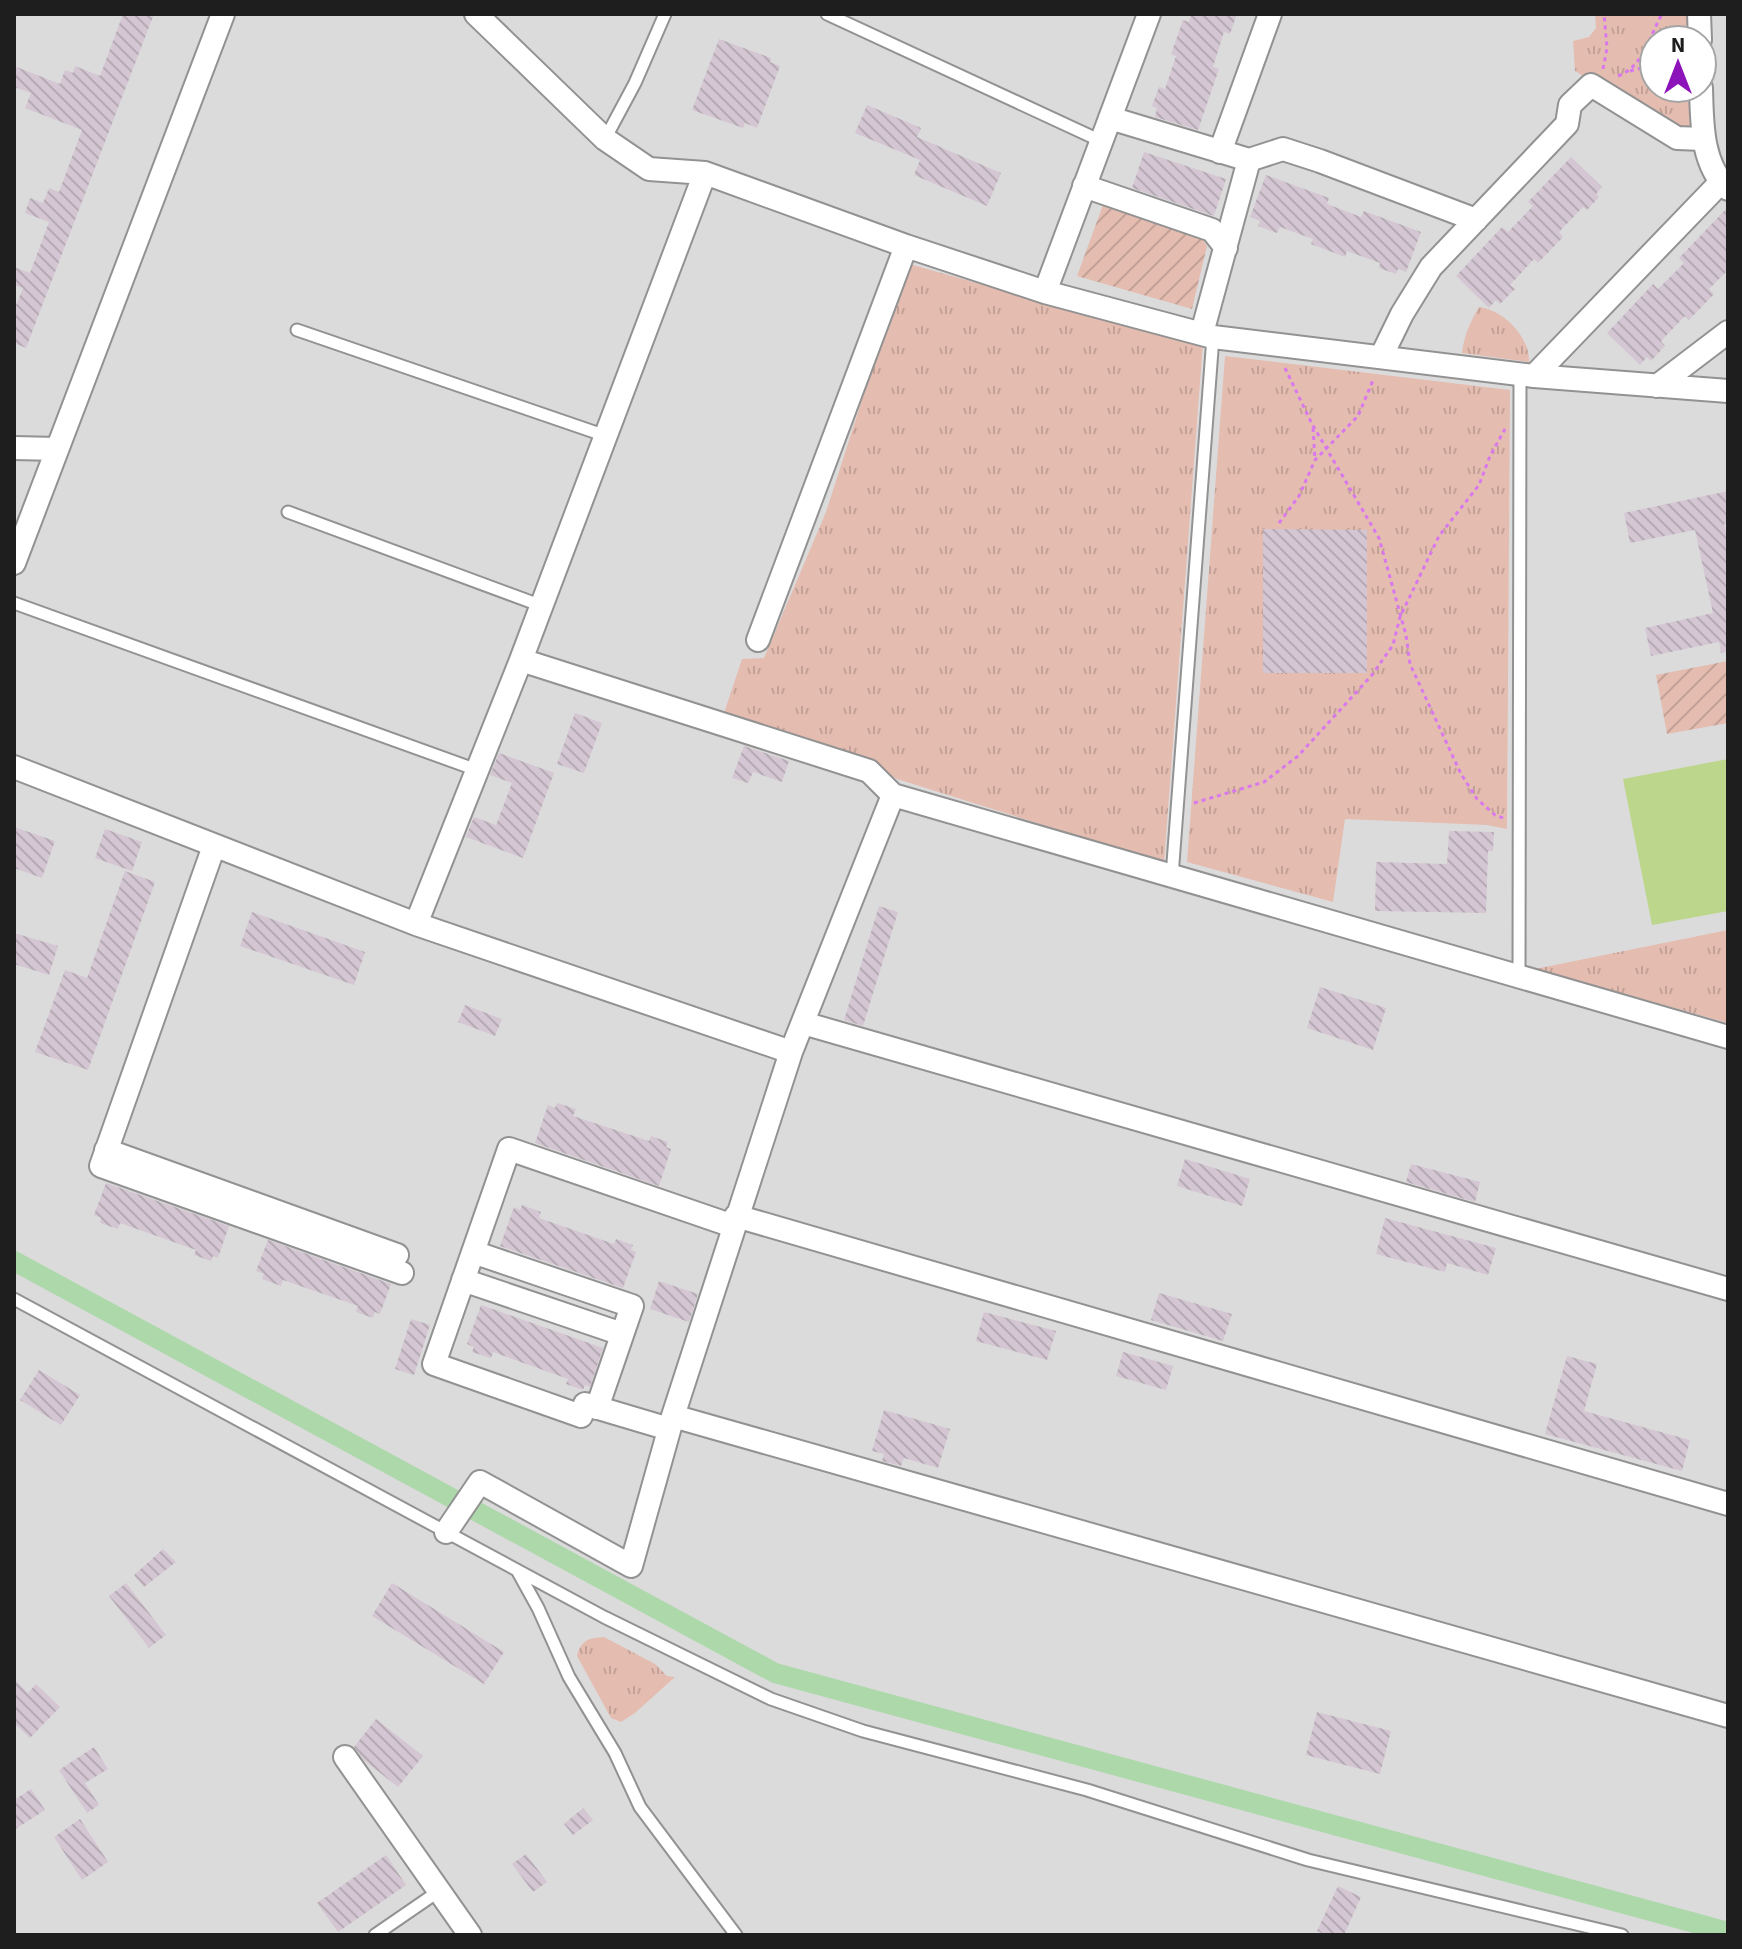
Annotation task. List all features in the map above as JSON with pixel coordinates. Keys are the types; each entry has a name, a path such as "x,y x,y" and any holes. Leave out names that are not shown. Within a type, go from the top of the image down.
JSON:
{"street":[{"path":"14,563 223,14"},
{"path":"476,14 605,139 649,169 705,173 906,246 1045,292 1208,335 1270,344 1527,375 1728,391"},
{"path":"1045,292 1149,14"},
{"path":"1220,152 1270,14"},
{"path":"1381,357 1402,314 1431,267 1567,124 1570,105 1591,85 1677,138 1703,139"},
{"path":"1527,375 1724,185 1703,139 1702,104"},
{"path":"1110,118 1249,160 1283,149 1476,220"},
{"path":"1208,335 1249,160"},
{"path":"416,924 542,606 705,173"},
{"path":"1084,186 1212,230 1226,248"},
{"path":"758,640 906,246"},
{"path":"1657,386 1728,332"},
{"path":"14,448 57,449"},
{"path":"521,660 869,771 893,795 1728,1037"},
{"path":"14,767 416,924 791,1052"},
{"path":"446,1532 480,1482 631,1566 671,1422 791,1052 893,795"},
{"path":"214,846 101,1166 400,1264"},
{"path":"803,1023 1728,1289"},
{"path":"1728,1504 735,1221 509,1149 434,1364 581,1416 585,1404 671,1422 1728,1716"},
{"path":"473,1252 632,1306 597,1408"},
{"path":"463,1280 622,1334"},
{"path":"345,1757 470,1935"}],"lane":[{"path":"605,139 635,83 665,14"},
{"path":"827,14 1101,141"},
{"path":"297,330 606,436"},
{"path":"1172,876 1208,335"},
{"path":"1519,976 1520,411 1527,375"},
{"path":"288,512 542,606"},
{"path":"14,603 477,770"},
{"path":"14,1299 604,1617 771,1699 863,1731 1087,1790 1308,1860 1622,1935"},
{"path":"517,1570 569,1677 615,1753 640,1807 736,1935"},
{"path":"375,1935 439,1891"}],"path":[{"path":"1591,85 1606,63 1604,14"},
{"path":"1630,71 1642,56 1662,14"},
{"path":"1591,85 1638,69"},
{"path":"1270,344 1296,385 1312,424 1379,538 1410,664 1461,774 1477,799 1495,815 1519,824"},
{"path":"1279,523 1299,496 1315,460 1358,416 1381,357"},
{"path":"1177,815 1197,801 1264,782 1298,756 1372,675 1393,645 1400,617 1439,536 1479,485 1501,433 1520,411"},
{"path":"1312,424 1315,460"}],"shaded area":[{"path":"14,14 1728,14 1728,1935 14,1935"}],"green space":[{"path":"1595,14 1692,14 1692,24 1638,24 1638,104 1693,104 1693,133 1677,133 1575,71 1573,41 1589,37 1596,28"},
{"path":"1103,205 1200,236 1207,246 1192,309 1077,276"},
{"path":"906,263 1203,342 1164,863 897,779 868,762 723,716 742,659 764,658 826,512"},
{"path":"1479,307 1497,313 1513,326 1525,343 1529,362 1462,353 1468,329"},
{"path":"1225,356 1510,390 1507,829 1487,825 1345,819 1333,902 1187,862"},
{"path":"1728,661 1728,723 1667,734 1656,675"},
{"path":"1728,759 1728,911 1652,925 1623,779"},
{"path":"1728,930 1728,1023 1535,969"},
{"path":"604,1637 655,1664 667,1676 675,1677 621,1722 611,1718 577,1656 586,1641"}],"building":[{"path":"123,14 154,14 26,348 14,343 14,310 23,288 14,285 14,267 30,273 49,222 25,213 30,198 43,203 49,188 59,192 82,130 25,108 31,93 14,87 14,66 60,84 65,70 73,73 75,66 100,76"},
{"path":"1191,14 1237,14 1230,34 1224,32 1213,67 1219,69 1198,130 1155,117 1157,108 1152,106 1159,87 1165,89 1176,56 1171,54 1183,20 1189,22"},
{"path":"719,39 771,58 770,62 780,66 757,128 745,123 743,128 692,110"},
{"path":"867,105 921,128 917,137 1001,173 987,206 914,175 920,160 855,133"},
{"path":"1144,152 1226,179 1214,216 1132,188"},
{"path":"1571,157 1602,187 1596,194 1599,197 1587,210 1583,207 1559,232 1563,237 1538,263 1534,259 1510,285 1515,289 1500,304 1496,300 1489,308 1456,276 1502,227 1508,232 1533,206 1528,202"},
{"path":"1266,175 1329,198 1327,204 1361,217 1364,211 1421,232 1406,272 1398,269 1396,274 1379,268 1380,263 1347,251 1345,257 1311,244 1313,239 1280,227 1277,233 1258,226 1260,221 1250,217"},
{"path":"1728,207 1728,270 1709,289 1714,294 1689,320 1685,316 1661,341 1665,346 1651,361 1647,357 1640,365 1607,333 1653,284 1658,289 1684,263 1679,258"},
{"path":"1728,491 1728,523 1724,524 1728,542 1728,652 1721,653 1719,642 1651,656 1645,628 1713,613 1695,530 1630,543 1624,513"},
{"path":"1263,529 1367,530 1367,673 1263,673"},
{"path":"575,713 602,723 584,773 557,764"},
{"path":"744,746 789,761 782,782 753,772 748,783 732,778"},
{"path":"499,753 554,773 523,858 466,837 474,817 496,825 512,783 490,775"},
{"path":"14,827 55,841 42,878 14,868"},
{"path":"105,829 142,842 132,871 95,858"},
{"path":"1449,831 1494,832 1493,851 1488,851 1486,913 1375,911 1376,862 1447,864"},
{"path":"125,871 155,882 88,1070 35,1052 65,970 87,978"},
{"path":"879,906 898,912 863,1026 844,1020"},
{"path":"252,912 365,952 354,985 240,946"},
{"path":"14,933 58,946 49,975 14,964"},
{"path":"1320,987 1386,1008 1373,1050 1307,1028"},
{"path":"465,1005 502,1019 495,1036 458,1022"},
{"path":"557,1103 576,1109 573,1116 649,1141 651,1136 668,1142 666,1147 671,1149 659,1186 535,1143 548,1105 555,1108"},
{"path":"1185,1159 1250,1179 1242,1206 1177,1186"},
{"path":"1411,1164 1480,1182 1475,1202 1406,1182"},
{"path":"106,1183 229,1226 218,1258 213,1256 211,1261 194,1255 196,1250 120,1223 118,1229 100,1223 101,1218 94,1215"},
{"path":"522,1205 541,1212 539,1218 614,1244 616,1239 633,1245 631,1250 636,1252 623,1288 500,1246 514,1207 520,1210"},
{"path":"1385,1218 1496,1248 1488,1275 1447,1263 1445,1272 1376,1254"},
{"path":"268,1240 391,1284 380,1314 375,1312 373,1318 356,1312 358,1306 283,1280 281,1286 262,1279 264,1274 256,1271"},
{"path":"659,1281 698,1294 689,1322 650,1309"},
{"path":"1159,1293 1232,1314 1223,1341 1151,1320"},
{"path":"481,1305 603,1348 590,1387 585,1385 583,1390 566,1384 568,1379 493,1352 491,1358 472,1352 474,1347 467,1344"},
{"path":"984,1312 1056,1331 1047,1360 976,1341"},
{"path":"411,1319 430,1325 414,1375 395,1369"},
{"path":"1123,1352 1173,1366 1166,1390 1116,1376"},
{"path":"1567,1356 1597,1364 1584,1411 1690,1440 1682,1471 1545,1434"},
{"path":"39,1370 80,1395 61,1425 20,1400"},
{"path":"884,1410 950,1429 938,1468 904,1458 901,1466 882,1461 884,1454 872,1451"},
{"path":"163,1549 176,1562 144,1587 134,1575"},
{"path":"126,1583 166,1635 149,1648 109,1596"},
{"path":"392,1583 504,1652 484,1684 372,1616"},
{"path":"14,1679 28,1693 36,1684 60,1707 30,1738 14,1723"},
{"path":"1317,1712 1391,1731 1380,1774 1306,1755"},
{"path":"376,1719 423,1756 398,1787 364,1760 354,1747"},
{"path":"94,1747 108,1769 85,1783 99,1805 87,1813 59,1770"},
{"path":"31,1789 45,1810 14,1830 14,1800"},
{"path":"583,1808 593,1820 573,1835 564,1824"},
{"path":"80,1819 108,1862 82,1880 54,1837"},
{"path":"526,1854 547,1882 533,1892 512,1864"},
{"path":"386,1855 406,1885 338,1932 317,1903"},
{"path":"1338,1886 1361,1897 1344,1935 1326,1935 1317,1931"}],"waterway":[{"path":"14,1261 775,1673 1728,1932"}]}
